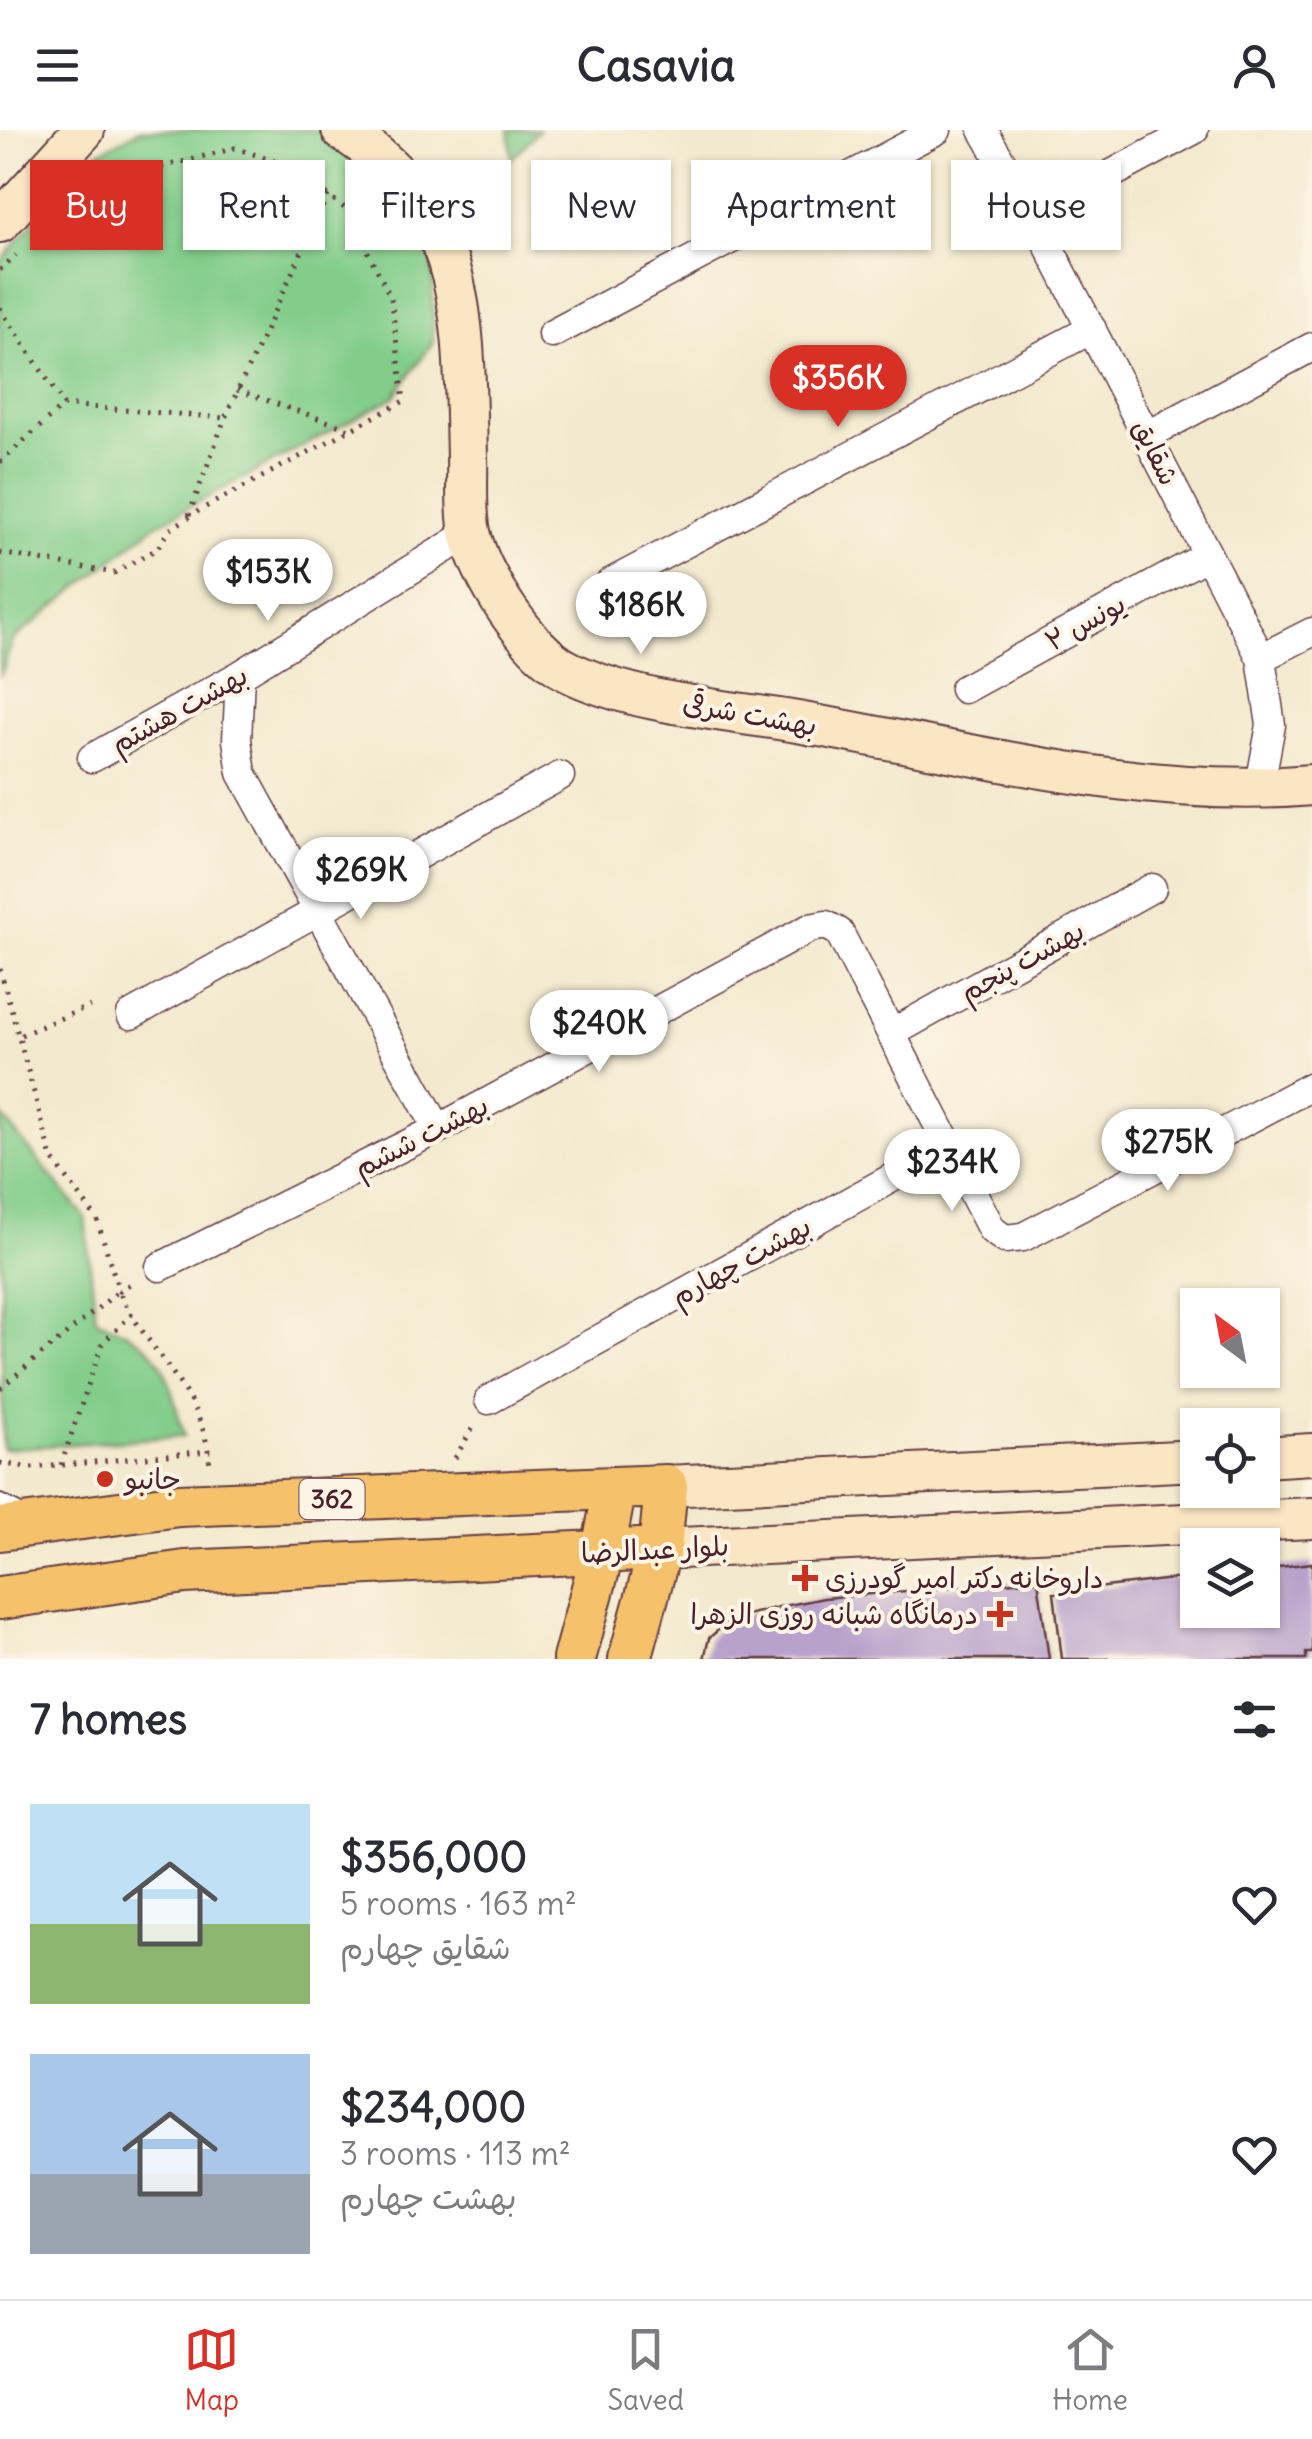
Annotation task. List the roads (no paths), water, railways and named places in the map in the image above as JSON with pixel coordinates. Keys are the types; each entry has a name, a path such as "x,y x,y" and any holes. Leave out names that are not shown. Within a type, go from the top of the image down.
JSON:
{"main road":[{"path":"0,222 84,130"},
{"name":"بهشت شرقی","path":"342,130 383,156 422,203 451,262 463,327 470,533 510,620 566,670 648,696 1146,783 1258,790 1312,785"},
{"path":"1280,1456 1312,1454"},
{"name":"362","path":"20,1526 180,1505 1180,1461"},
{"path":"586,1616 634,1643 660,1548 666,1486"},
{"path":"574,1659 604,1551 615,1488"},
{"name":"بلوار عبدالرضا","path":"0,1598 185,1572 1312,1518"}],"street":[{"path":"552,334 936,130"},
{"name":"شقایق","path":"982,130 1000,160"},
{"path":"1121,169 1194,130"},
{"name":"شقایق","path":"1051,250 1261,658 1271,726 1258,790"},
{"path":"610,583 1092,329"},
{"path":"1148,435 1312,347"},
{"name":"بهشت هشتم","path":"92,758 240,675 470,533"},
{"name":"یونس ۲","path":"964,689 1206,556"},
{"path":"1261,658 1312,632"},
{"path":"240,675 237,740 242,774 438,1129"},
{"path":"131,1015 560,776"},
{"name":"بهشت پنجم","path":"892,1034 1152,888"},
{"name":"بهشت ششم","path":"160,1267 438,1129 810,928 826,925 838,932 950,1146"},
{"path":"950,1146 992,1230 1005,1239 1023,1237 1312,1086"},
{"name":"بهشت چهارم","path":"489,1400 950,1146"}],"lane":[{"path":"0,1502 20,1526"}],"place":[{"name":"جانبو","path":"105,1479"},
{"name":"داروخانه دکتر امیر گودرزی","path":"805,1578"},
{"name":"درمانگاه شبانه روزی الزهرا","path":"1000,1614"}]}
